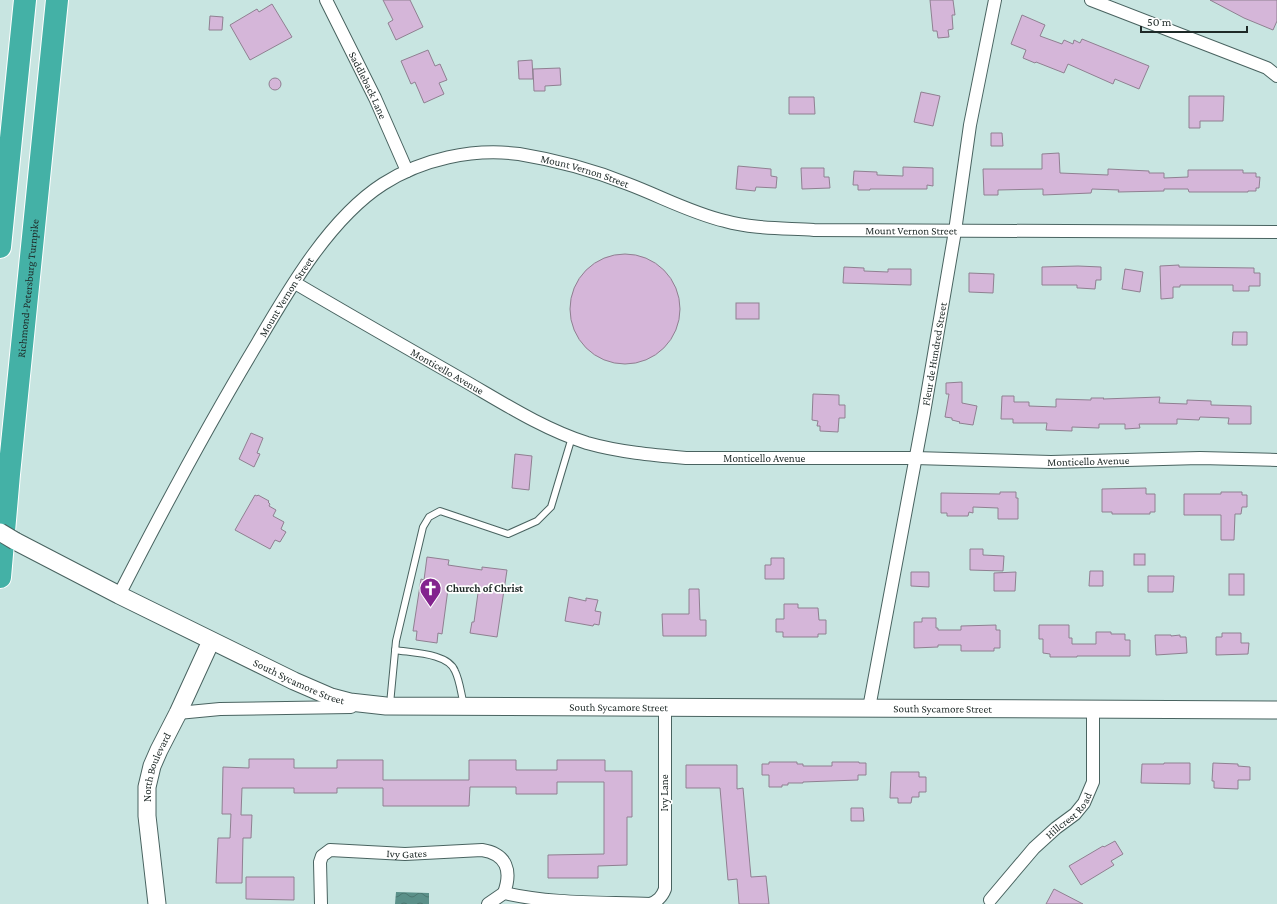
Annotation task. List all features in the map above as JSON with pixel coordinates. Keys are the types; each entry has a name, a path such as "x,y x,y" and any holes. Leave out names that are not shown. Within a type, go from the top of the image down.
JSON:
{"highway":[{"path":"0,247 25,0"},
{"name":"Richmond-Petersburg Turnpike","path":"0,577 57,0"}],"main road":[{"name":"South Sycamore Street","path":"0,532 210,641 330,697 350,702 388,706 1277,710"},
{"name":"North Boulevard","path":"157,904 147,816 147,787 152,766 178,713 210,641"}],"street":[{"name":"Saddleback Lane","path":"326,0 375,98 407,171"},
{"name":"Fleur de Hundred Street","path":"869,708 955,231 970,125 995,0"},
{"path":"1091,0 1267,68 1277,76"},
{"name":"Mount Vernon Street","path":"119,595 173,491 225,397 270,322 319,246 340,222 363,200 383,184 407,171 436,160 453,156 479,153 516,154 546,159 593,171 629,184 693,212 742,225 814,230 1277,232"},
{"name":"Monticello Avenue","path":"295,284 504,404 551,429 587,442 618,450 648,455 686,458 915,458 1051,462 1200,458 1277,460"},
{"path":"178,713 220,710 388,706"},
{"name":"Ivy Lane","path":"504,893 522,898 545,900 650,904 656,902 662,897 665,889 665,707"},
{"name":"Hillcrest Road","path":"990,900 1034,848 1056,828 1075,814 1084,803 1093,782 1093,709"},
{"name":"Ivy Gates","path":"321,904 320,862 322,856 330,850 405,854 482,850 491,852 499,856 505,864 508,873 508,883 504,893"},
{"path":"488,904 504,893"}],"lane":[{"path":"388,706 396,641 423,527 428,517 440,511 508,534 537,521 551,507 572,437"},
{"path":"395,650 437,657 447,661 455,670 465,706"}],"water":[{"path":"396,892 429,893 429,904 395,904"}],"building":[{"path":"383,0 410,0 423,27 396,40 388,23 393,20"},
{"path":"930,0 953,0 955,15 952,15 953,29 948,30 949,37 938,38 937,31 933,31"},
{"path":"1210,0 1277,0 1277,21 1273,30 1244,18"},
{"path":"272,4 292,37 250,60 230,25 257,9 259,12"},
{"path":"1022,15 1045,25 1040,36 1062,44 1064,40 1073,44 1074,40 1080,43 1082,39 1149,66 1139,89 1115,79 1113,84 1068,64 1064,73 1023,58 1026,50 1011,44"},
{"path":"210,16 223,17 222,30 209,30"},
{"path":"428,50 435,66 440,64 447,80 439,83 444,94 424,103 415,82 411,84 401,61"},
{"path":"532,60 533,79 519,79 518,61"},
{"path":"560,68 561,85 545,86 545,91 534,91 533,69"},
{"path":"277,78 280,79 280,89 273,90 270,89 269,82 270,79"},
{"path":"921,92 940,96 933,126 914,122"},
{"path":"1189,96 1224,96 1223,121 1200,121 1200,128 1189,128"},
{"path":"789,97 814,97 815,114 789,114"},
{"path":"991,133 1002,133 1003,146 991,146"},
{"path":"1059,153 1060,173 1108,175 1108,169 1164,173 1164,178 1188,177 1188,170 1243,170 1243,173 1256,173 1256,177 1260,177 1259,188 1256,188 1256,191 1248,192 1189,192 1188,189 1164,189 1164,191 1118,192 1119,190 1092,189 1091,193 1043,195 1043,189 998,190 998,195 984,195 983,169 1042,169 1042,154"},
{"path":"738,166 771,169 771,176 777,177 776,188 756,187 755,191 736,189"},
{"path":"903,167 933,168 933,186 927,185 927,189 858,190 858,185 853,185 854,171 877,172 877,175 903,176"},
{"path":"801,168 824,168 824,177 829,177 830,188 802,189"},
{"path":"625,254 646,258 656,263 664,270 671,278 676,288 680,309 676,330 671,340 664,348 656,355 646,360 625,364 604,360 594,355 586,348 579,340 574,330 570,309 574,288 579,278 586,270 594,263 604,258"},
{"path":"1179,265 1179,267 1254,268 1254,273 1260,273 1260,286 1249,286 1249,291 1233,291 1233,285 1180,285 1180,287 1173,287 1173,298 1161,299 1160,266"},
{"path":"844,267 864,268 864,271 888,272 888,269 911,269 911,285 843,283"},
{"path":"1042,267 1101,267 1101,280 1096,280 1095,289 1077,288 1077,285 1042,285"},
{"path":"1125,269 1143,272 1140,292 1122,289"},
{"path":"969,273 994,274 993,293 969,292"},
{"path":"736,303 759,303 759,319 736,319"},
{"path":"1233,332 1247,332 1247,345 1232,345"},
{"path":"962,382 962,403 977,406 973,425 959,423 960,422 952,420 952,418 945,417 949,394 946,394 946,383"},
{"path":"813,394 839,395 839,405 845,405 845,418 839,418 838,432 820,431 820,426 817,426 818,421 812,420"},
{"path":"1002,396 1014,396 1014,402 1029,402 1029,406 1056,407 1056,399 1091,400 1091,398 1160,397 1159,403 1187,404 1187,400 1211,401 1211,405 1251,406 1251,424 1228,424 1229,418 1200,417 1199,420 1177,419 1177,424 1139,424 1140,428 1125,429 1125,424 1099,424 1099,428 1072,427 1072,431 1046,430 1047,423 1013,423 1013,419 1001,419"},
{"path":"251,433 263,438 257,453 260,454 254,467 239,459"},
{"path":"515,454 532,456 529,490 512,488"},
{"path":"1146,488 1146,494 1155,494 1155,512 1150,512 1150,514 1112,514 1112,512 1102,512 1102,489"},
{"path":"1000,492 1016,492 1016,498 1018,498 1018,519 998,519 998,508 973,507 973,513 969,512 968,516 947,516 947,513 941,513 941,493 1000,494"},
{"path":"1221,492 1242,492 1242,495 1247,495 1247,507 1242,507 1241,514 1235,514 1234,540 1221,540 1221,515 1184,515 1184,494 1221,494"},
{"path":"255,495 269,501 269,506 276,510 273,516 284,522 281,529 286,532 280,542 275,540 270,549 235,530"},
{"path":"970,549 983,549 983,555 1004,556 1003,571 970,570"},
{"path":"1134,554 1145,554 1145,565 1134,565"},
{"name":"Church of Christ","path":"427,557 449,560 448,565 482,570 482,567 507,570 497,637 470,633 472,622 474,622 478,593 448,589 442,634 438,633 437,643 416,640 417,631 413,631 421,579 424,580"},
{"path":"771,558 784,558 784,579 765,579 765,565 771,565"},
{"path":"1090,571 1103,571 1103,586 1089,586"},
{"path":"911,572 929,572 929,587 911,586"},
{"path":"1016,572 1015,591 994,591 994,573"},
{"path":"1229,574 1244,574 1244,595 1229,595"},
{"path":"1148,576 1174,576 1173,592 1148,592"},
{"path":"689,589 699,589 700,620 706,620 706,636 663,636 662,614 689,614"},
{"path":"569,597 586,601 586,598 598,600 595,611 601,612 599,625 594,624 593,626 565,621"},
{"path":"784,604 798,604 798,608 818,608 819,620 826,620 826,634 818,634 818,637 783,637 783,632 776,632 776,619 784,619"},
{"path":"922,618 936,618 936,628 938,628 938,630 961,630 961,626 996,625 996,630 1000,630 1000,648 994,648 994,651 961,651 961,645 938,645 938,647 914,648 914,622 922,622"},
{"path":"1039,625 1069,625 1069,638 1072,638 1072,644 1096,644 1096,632 1125,634 1125,640 1130,640 1130,656 1050,657 1050,654 1043,653 1043,639 1039,639"},
{"path":"1222,633 1241,633 1241,643 1249,643 1248,654 1216,655 1216,637 1222,637"},
{"path":"1155,635 1180,635 1180,637 1186,637 1187,653 1156,655"},
{"path":"249,759 294,759 294,768 337,768 337,760 383,760 383,780 469,780 469,760 516,760 516,770 557,770 557,760 605,760 605,771 632,771 632,817 627,817 627,865 598,866 598,878 548,878 548,855 604,854 604,782 557,782 557,794 516,794 516,787 470,787 469,806 383,806 383,788 337,788 337,793 294,793 294,788 242,788 241,815 252,815 251,838 243,838 242,883 216,883 218,838 230,838 231,814 222,814 223,767 249,768"},
{"path":"769,762 797,762 797,764 803,764 803,766 832,766 832,762 859,762 866,763 866,775 858,775 858,780 788,783 788,785 782,785 782,787 769,787 769,775 762,775 762,764 769,764"},
{"path":"1190,763 1190,784 1141,783 1142,764"},
{"path":"1213,763 1238,764 1238,766 1250,767 1250,780 1238,780 1238,789 1214,788 1214,781 1212,781"},
{"path":"686,765 737,765 737,789 743,788 751,877 766,876 769,904 739,904 737,879 728,880 720,788 686,788"},
{"path":"891,772 919,772 919,777 926,777 926,792 919,792 919,797 912,797 911,803 898,803 898,798 890,798"},
{"path":"851,808 863,808 864,821 851,821"},
{"path":"1115,841 1123,854 1111,861 1114,865 1081,885 1069,866 1103,846 1104,847"},
{"path":"246,877 294,877 294,900 246,899"},
{"path":"1054,889 1083,904 1046,904"}],"place":[{"name":"Church of Christ","path":"431,608"}]}
